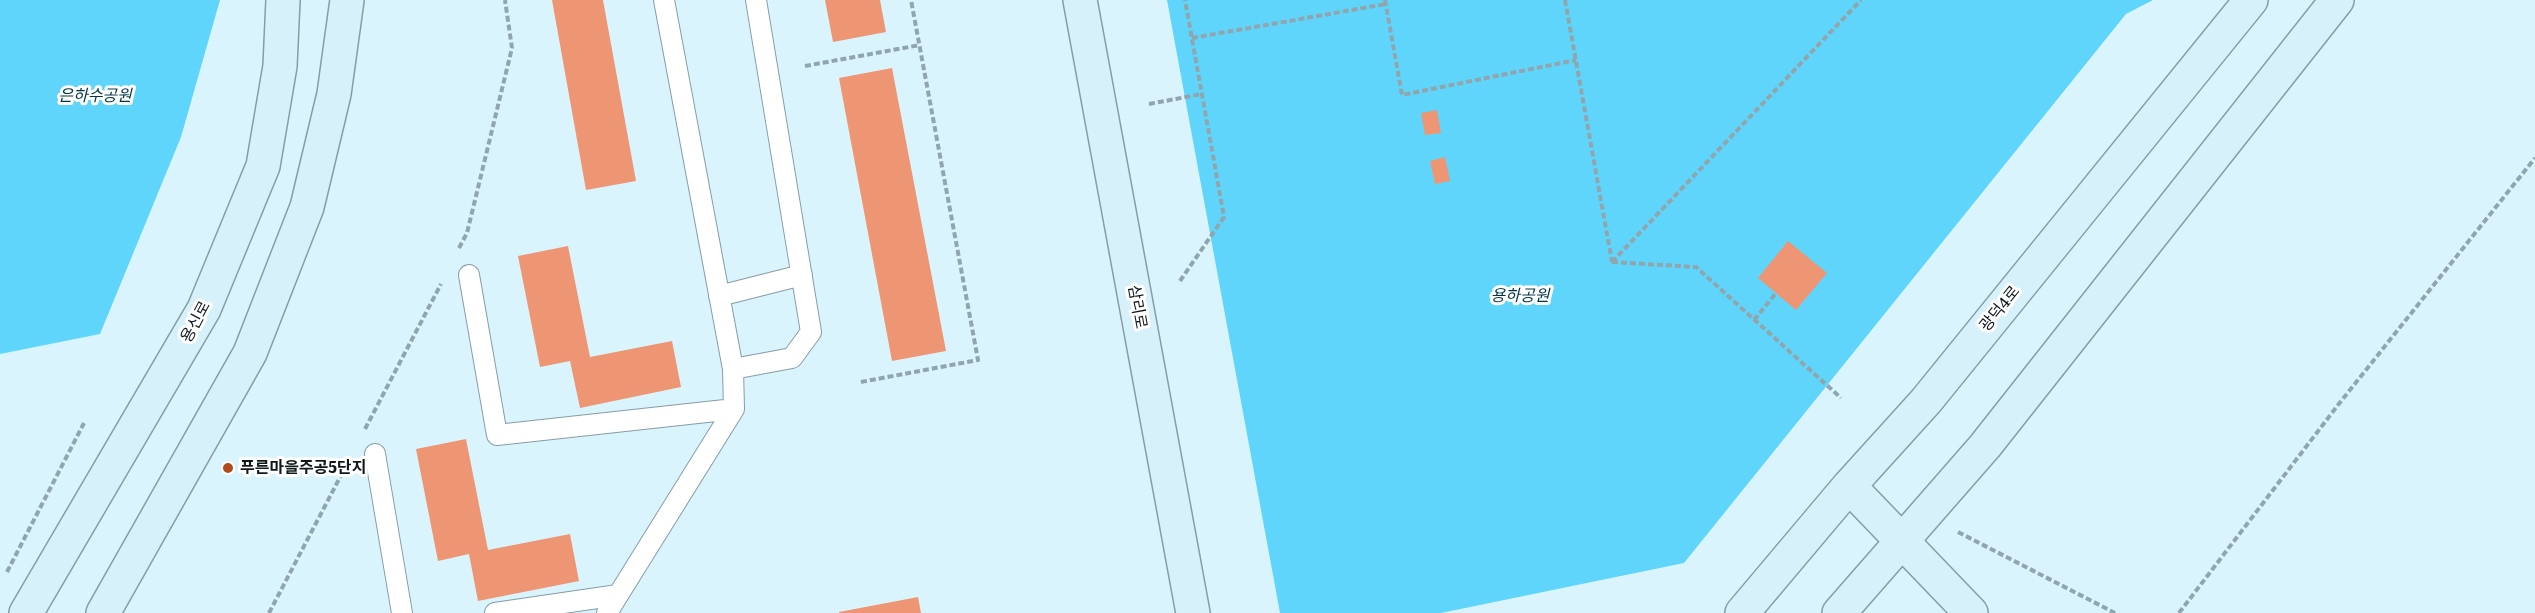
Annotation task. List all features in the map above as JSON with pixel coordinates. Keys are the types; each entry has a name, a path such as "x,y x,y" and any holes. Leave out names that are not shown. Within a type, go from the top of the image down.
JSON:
{"main road":[{"name":"용신로","path":"26,613 204,309 263,166 280,66 283,0"},
{"path":"103,613 250,353 307,207 334,94 347,0"},
{"name":"삼리로","path":"1080,0 1193,613"},
{"name":"광덕4로","path":"1743,613 1849,486 1926,401 2251,0"},
{"path":"1839,613 1985,446 2337,0"},
{"path":"1849,486 1971,613"}],"lane":[{"path":"607,613 734,409 733,369 664,0"},
{"path":"733,369 792,358 811,332 756,0"},
{"path":"469,275 497,435 734,409"},
{"path":"719,296 802,275"},
{"path":"375,454 402,613"},
{"path":"495,613 618,595"}],"path":[{"path":"456,254 467,233 512,48 505,0"},
{"path":"861,382 978,360 912,0"},
{"path":"1180,281 1224,217 1185,0"},
{"path":"1565,0 1612,261"},
{"path":"1612,261 1861,0"},
{"path":"1192,38 1386,2 1402,95 1576,60"},
{"path":"805,66 920,45"},
{"path":"1149,104 1202,94"},
{"path":"2179,613 2338,405 2535,158"},
{"path":"1612,261 1695,267 1841,398"},
{"path":"364,432 445,275"},
{"path":"1754,320 1776,293"},
{"path":"5,574 84,423"},
{"path":"269,613 353,453"},
{"path":"1958,532 2115,613"}],"green space":[{"name":"은하수공원","path":"0,0 220,0 181,137 100,334 0,354"},
{"name":"용하공원","path":"1167,0 2153,0 2126,14 1684,563 1441,613 1280,613"}],"building":[{"path":"552,0 603,0 636,181 586,190"},
{"path":"825,0 880,0 886,32 833,42"},
{"path":"892,68 946,351 892,361 839,78"},
{"path":"1437,110 1441,133 1425,135 1421,113"},
{"path":"1445,157 1450,181 1435,184 1430,161"},
{"path":"1788,241 1827,273 1796,310 1758,278"},
{"path":"568,246 590,357 672,341 681,387 580,408 570,361 540,367 518,256"},
{"path":"466,439 488,550 570,534 579,581 478,601 469,554 438,561 416,449"},
{"path":"918,597 921,613 839,613 839,612"}],"place":[{"name":"푸른마을주공5단지","path":"228,468"}]}
